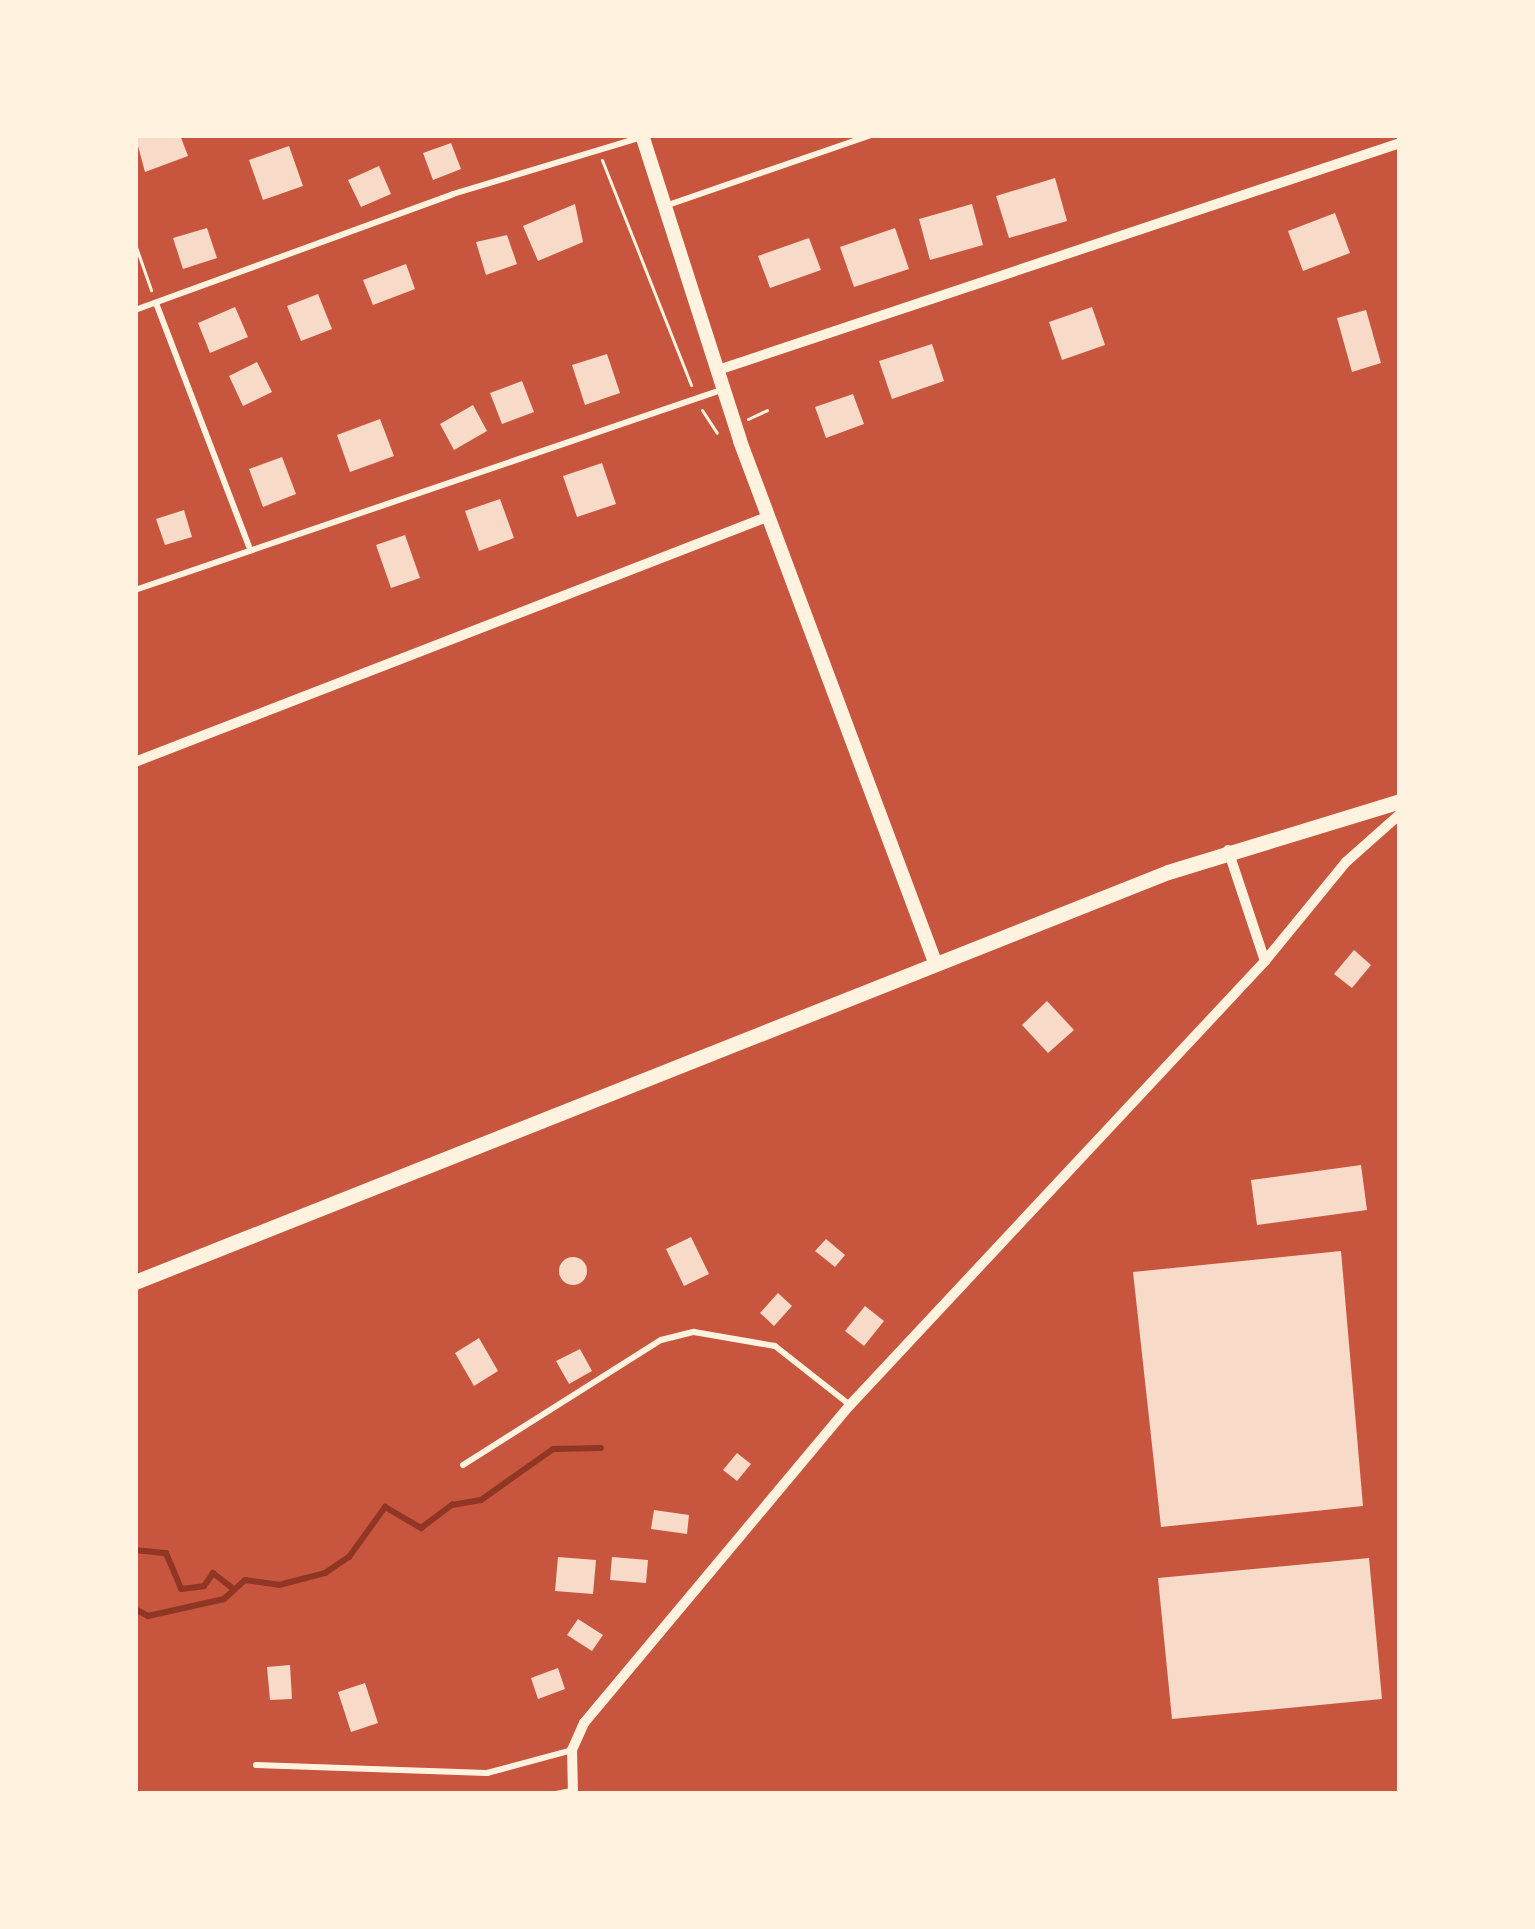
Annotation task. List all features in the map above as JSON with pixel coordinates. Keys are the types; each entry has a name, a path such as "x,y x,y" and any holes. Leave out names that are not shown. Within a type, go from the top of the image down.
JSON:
{"main road":[{"path":"135,1282 1228,849 1400,801"}],"street":[{"path":"642,136 767,517 936,965"},
{"path":"718,370 1400,143"},
{"path":"135,763 767,517"},
{"path":"573,1793 572,1750 584,1724 850,1405 1265,961 1346,862 1400,814"},
{"path":"1228,849 1265,961"}],"lane":[{"path":"665,206 871,135"},
{"path":"135,310 642,136"},
{"path":"156,303 249,548"},
{"path":"135,590 724,389"},
{"path":"463,1466 661,1340 694,1333 775,1346 850,1405"},
{"path":"256,1765 487,1773 572,1750"},
{"path":"556,1794 573,1793"}],"path":[{"path":"599,149 713,435 738,433"},
{"path":"135,244 156,303"}],"building":[{"path":"135,135 180,135 188,156 145,172"},
{"path":"451,143 461,169 433,180 423,153"},
{"path":"289,146 303,186 263,200 249,160"},
{"path":"379,166 391,194 361,207 348,180"},
{"path":"1055,178 1067,221 1009,238 996,196"},
{"path":"575,204 583,242 538,261 523,226"},
{"path":"972,204 983,245 930,260 919,219"},
{"path":"1335,213 1350,253 1303,271 1288,231"},
{"path":"207,228 217,258 183,269 173,238"},
{"path":"895,228 909,269 854,287 840,247"},
{"path":"507,235 517,264 486,275 476,242"},
{"path":"809,238 821,270 770,288 758,256"},
{"path":"406,264 415,289 373,305 363,280"},
{"path":"318,294 332,329 301,341 287,306"},
{"path":"235,307 248,337 210,353 198,323"},
{"path":"1092,307 1105,345 1062,360 1049,322"},
{"path":"1366,310 1381,363 1352,372 1337,318"},
{"path":"932,344 944,381 892,399 879,361"},
{"path":"607,354 620,393 585,405 572,365"},
{"path":"257,362 272,392 243,406 229,376"},
{"path":"522,381 534,412 502,424 490,393"},
{"path":"853,394 864,424 826,438 815,407"},
{"path":"473,405 487,431 454,450 440,424"},
{"path":"380,419 394,456 350,472 337,435"},
{"path":"282,457 296,494 263,507 249,469"},
{"path":"602,463 616,504 577,517 563,476"},
{"path":"500,499 514,538 479,551 465,511"},
{"path":"184,510 192,537 165,545 156,519"},
{"path":"405,535 420,578 391,588 376,545"},
{"path":"1354,950 1371,965 1352,988 1334,974"},
{"path":"1047,1001 1074,1030 1048,1053 1022,1025"},
{"path":"1361,1165 1367,1210 1257,1225 1251,1180"},
{"path":"691,1237 709,1274 684,1286 666,1249"},
{"path":"826,1239 845,1255 835,1267 815,1251"},
{"path":"1341,1251 1363,1506 1161,1527 1133,1272"},
{"path":"573,1257 583,1261 587,1271 583,1281 573,1285 563,1281 559,1271 563,1261"},
{"path":"778,1293 792,1306 774,1326 760,1313"},
{"path":"865,1306 884,1321 864,1346 845,1331"},
{"path":"479,1338 498,1371 474,1386 455,1353"},
{"path":"580,1349 592,1371 569,1384 556,1361"},
{"path":"737,1453 751,1464 737,1481 723,1470"},
{"path":"654,1510 689,1515 687,1534 651,1529"},
{"path":"558,1557 596,1560 593,1594 555,1591"},
{"path":"612,1557 648,1560 646,1583 610,1580"},
{"path":"1369,1558 1382,1699 1172,1719 1158,1578"},
{"path":"578,1619 603,1635 592,1651 567,1635"},
{"path":"290,1665 292,1699 270,1700 267,1667"},
{"path":"558,1668 565,1689 538,1699 531,1678"},
{"path":"365,1683 378,1723 351,1732 338,1692"}],"waterway":[{"path":"135,1609 148,1616 224,1599 245,1580 279,1585 325,1573 349,1557 385,1507 421,1528 452,1505 481,1500 553,1449 601,1448"},
{"path":"135,1550 166,1553 181,1589 204,1586 213,1573 231,1587"}]}
